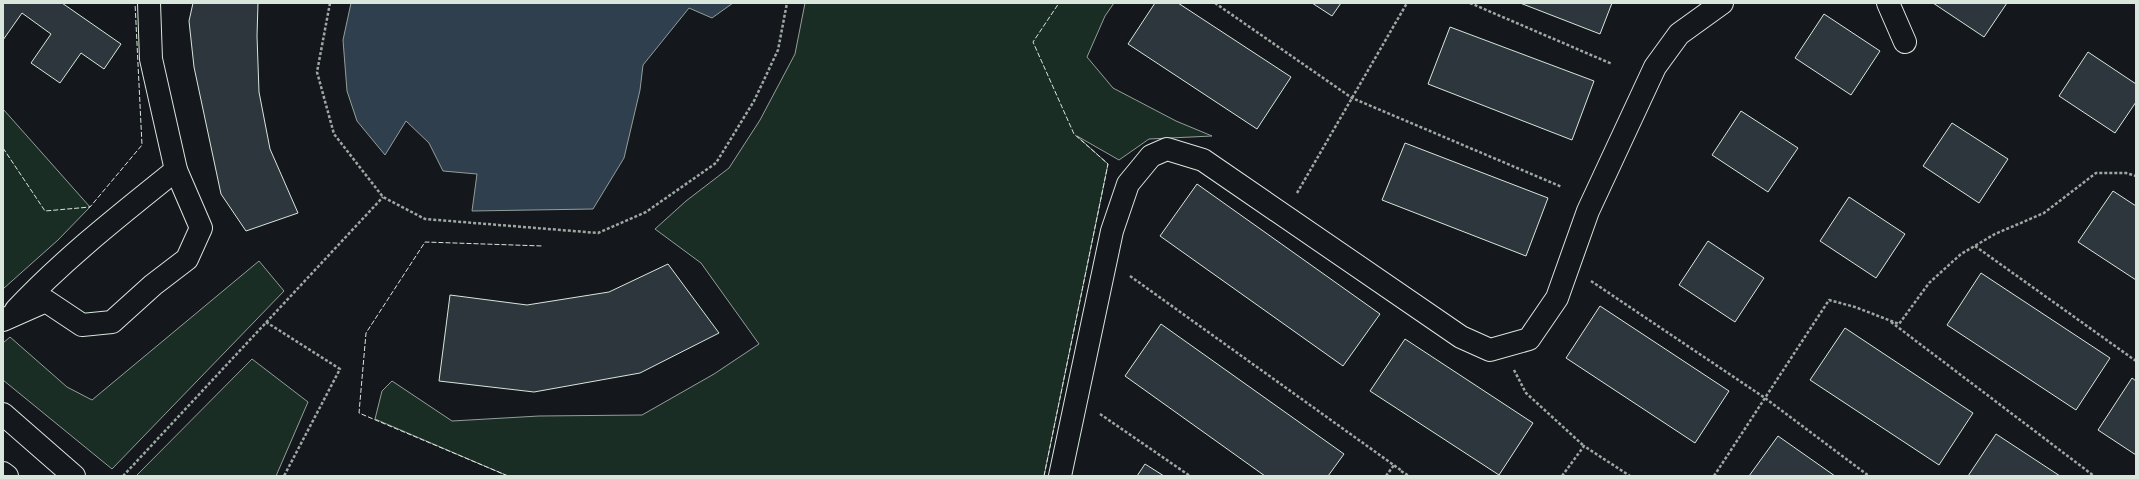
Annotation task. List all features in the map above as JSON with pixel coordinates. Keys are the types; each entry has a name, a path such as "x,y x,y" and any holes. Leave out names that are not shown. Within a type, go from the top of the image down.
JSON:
{"street":[{"path":"6,318 46,301 82,325 112,322 153,285 187,259 201,228 176,170 151,59 149,3"},
{"path":"1060,476 1112,231 1128,184 1151,156 1167,149 1203,160 1461,338 1490,350 1529,339 1557,298 1588,212 1655,67 1679,34 1722,3"},
{"path":"1888,3 1905,42"},
{"path":"6,318 47,277 85,243 176,170"},
{"path":"3,414 74,476"},
{"path":"3,473 7,476"}],"path":[{"path":"330,3 317,72 334,134 383,197 425,219 598,233 646,212 716,163 754,101 778,50 787,3"},
{"path":"1215,3 1352,98 1562,187"},
{"path":"1283,216 1406,3"},
{"path":"1470,3 1612,64"},
{"path":"1714,476 1829,300 1855,307 1899,324 1929,283 1961,254 1995,234 2044,213 2096,173 2126,173 2136,176"},
{"path":"123,476 383,197"},
{"path":"1975,246 2136,361"},
{"path":"1107,259 1409,476"},
{"path":"1592,282 1765,398 1869,476"},
{"path":"1888,320 2094,476"},
{"path":"266,322 340,369 284,476"},
{"path":"1502,346 1526,393 1584,446 1630,476"},
{"path":"1111,420 1190,476"},
{"path":"1562,476 1584,446"},
{"path":"1386,476 1394,465 1402,471"}],"green space":[{"path":"805,3 1114,3 1105,16 1087,57 1113,88 1176,121 1212,136 1149,139 1119,160 1077,136 1108,164 1044,476 508,476 375,419 382,391 392,381 452,421 539,416 642,415 714,374 759,344 701,263 655,229 686,201 729,168 760,120 795,54"},
{"path":"3,109 90,207 58,240 3,289"},
{"path":"259,261 284,291 112,469 3,380 3,343 10,337 67,387 92,400"},
{"path":"252,359 308,402 276,476 136,476"}],"water":[{"path":"351,3 733,3 712,18 689,8 643,65 640,90 624,158 593,209 472,211 477,174 443,171 429,143 406,121 385,155 357,121 347,91 343,40"}],"building":[{"path":"3,3 62,3 121,44 104,69 81,53 60,83 31,63 51,34 22,13 3,40"},
{"path":"193,3 258,3 257,36 259,92 270,149 298,213 246,231 221,194 194,67 189,21"},
{"path":"1155,3 1178,3 1291,77 1257,129 1128,44"},
{"path":"1312,3 1341,3 1332,16"},
{"path":"1520,3 1612,3 1600,34"},
{"path":"1933,3 2007,3 1984,37"},
{"path":"1824,14 1880,51 1851,95 1795,58"},
{"path":"1450,27 1594,81 1572,140 1428,84"},
{"path":"2088,52 2136,84 2136,102 2115,133 2059,96"},
{"path":"1741,111 1798,148 1768,192 1712,155"},
{"path":"1952,123 2008,159 1979,203 1923,166"},
{"path":"1405,143 1548,198 1526,256 1382,200"},
{"path":"1197,184 1380,314 1343,366 1160,236"},
{"path":"2113,191 2136,206 2136,280 2078,242"},
{"path":"1849,197 1905,234 1876,278 1820,241"},
{"path":"1708,241 1764,278 1735,322 1679,285"},
{"path":"668,264 719,333 640,373 534,392 439,381 450,295 527,305 609,292"},
{"path":"1981,273 2110,358 2076,410 1947,325"},
{"path":"1600,306 1729,391 1695,443 1566,358"},
{"path":"1161,324 1344,454 1328,476 1265,476 1125,376"},
{"path":"1845,328 1973,413 1939,465 1810,380"},
{"path":"1405,339 1533,423 1499,475 1370,391"},
{"path":"2132,378 2136,381 2136,455 2098,430"},
{"path":"1996,434 2060,476 1968,476"},
{"path":"1778,436 1835,476 1749,476"},
{"path":"1145,464 1164,476 1137,476"}],"fence":[{"path":"3,148 45,211 90,207 142,145 135,3"},
{"path":"1044,476 1108,164 1074,134 1033,42 1059,3"},
{"path":"508,476 359,413 366,333 425,242 543,246"}]}
